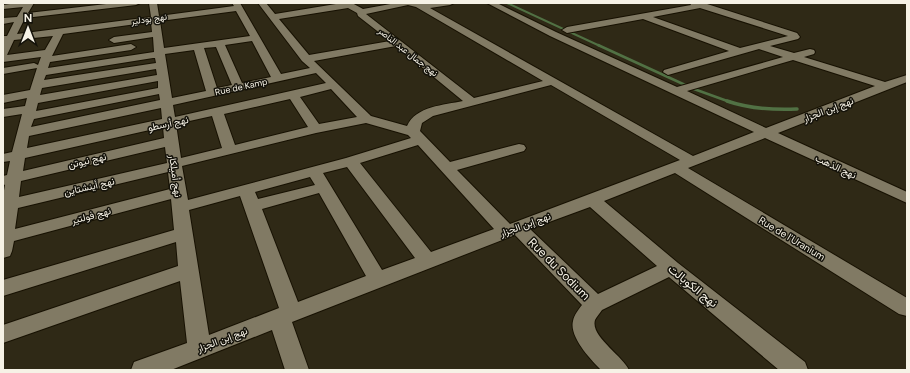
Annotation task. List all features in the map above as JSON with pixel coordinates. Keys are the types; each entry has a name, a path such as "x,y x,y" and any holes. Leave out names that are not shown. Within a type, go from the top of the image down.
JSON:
{"street":[{"path":"3,13 136,3"},
{"path":"287,6 308,3"},
{"path":"362,12 408,3 418,5 422,8 450,3"},
{"name":"نهج الذهب","path":"491,3 675,91 907,198"},
{"path":"268,9 348,4"},
{"name":"نهج جمال عبد الناصر","path":"348,4 362,12 361,14 472,102"},
{"path":"567,30 644,16 698,4 794,34 795,37 738,51 668,72"},
{"path":"238,6 278,79"},
{"name":"نهج بودلير","path":"62,25 158,45 238,6"},
{"path":"3,7 25,11"},
{"path":"4,242 8,179 18,155 39,80 71,7"},
{"path":"24,133 158,45 196,7"},
{"name":"Rue de l'Uranium","path":"422,8 551,82 684,164 907,308"},
{"path":"268,9 306,59 316,70 324,75 366,119 417,136"},
{"path":"3,21 25,11"},
{"path":"6,41 25,11"},
{"path":"644,16 738,51"},
{"path":"6,41 62,25 158,45"},
{"path":"90,36 158,45"},
{"path":"3,113 39,80 69,46 198,46 255,38"},
{"path":"219,43 239,88"},
{"path":"306,59 397,43"},
{"path":"3,99 39,80 158,45"},
{"path":"3,71 39,80 158,45"},
{"path":"3,59 39,80 158,45"},
{"name":"Rue de Kamp","path":"158,45 213,93 316,70"},
{"name":"نهج أميلكار","path":"158,45 199,348"},
{"path":"198,46 213,93"},
{"path":"760,46 885,86"},
{"path":"675,91 810,52"},
{"name":"نهج إبن الجزار","path":"143,370 426,261 592,200 907,78"},
{"path":"417,136 414,124 418,119 428,113 551,82"},
{"name":"نهج أرسطو","path":"3,158 217,112 333,85"},
{"path":"293,95 316,129"},
{"path":"217,112 230,150"},
{"name":"نهج أينشتاين","path":"6,205 316,129 366,119"},
{"path":"249,197 314,171 351,161 417,136"},
{"name":"Rue du Sodium","path":"417,136 447,168 511,229 594,304 584,321 584,330 590,341 617,370"},
{"name":"نهج نيوتن","path":"8,179 171,141"},
{"path":"447,168 519,148"},
{"path":"351,161 426,261"},
{"path":"314,171 378,280"},
{"path":"249,197 324,187"},
{"path":"249,197 285,315 297,370"},
{"name":"نهج فولتير","path":"4,242 179,200 249,197"},
{"name":"نهج الكوبالت","path":"592,200 671,268 796,370"},
{"path":"3,288 184,233"},
{"path":"594,304 671,268"},
{"path":"3,334 189,270"}],"waterway":[{"path":"507,3 600,46"},
{"path":"598,45 694,89 728,101"},
{"path":"728,101 744,106 762,108 797,109"}]}
